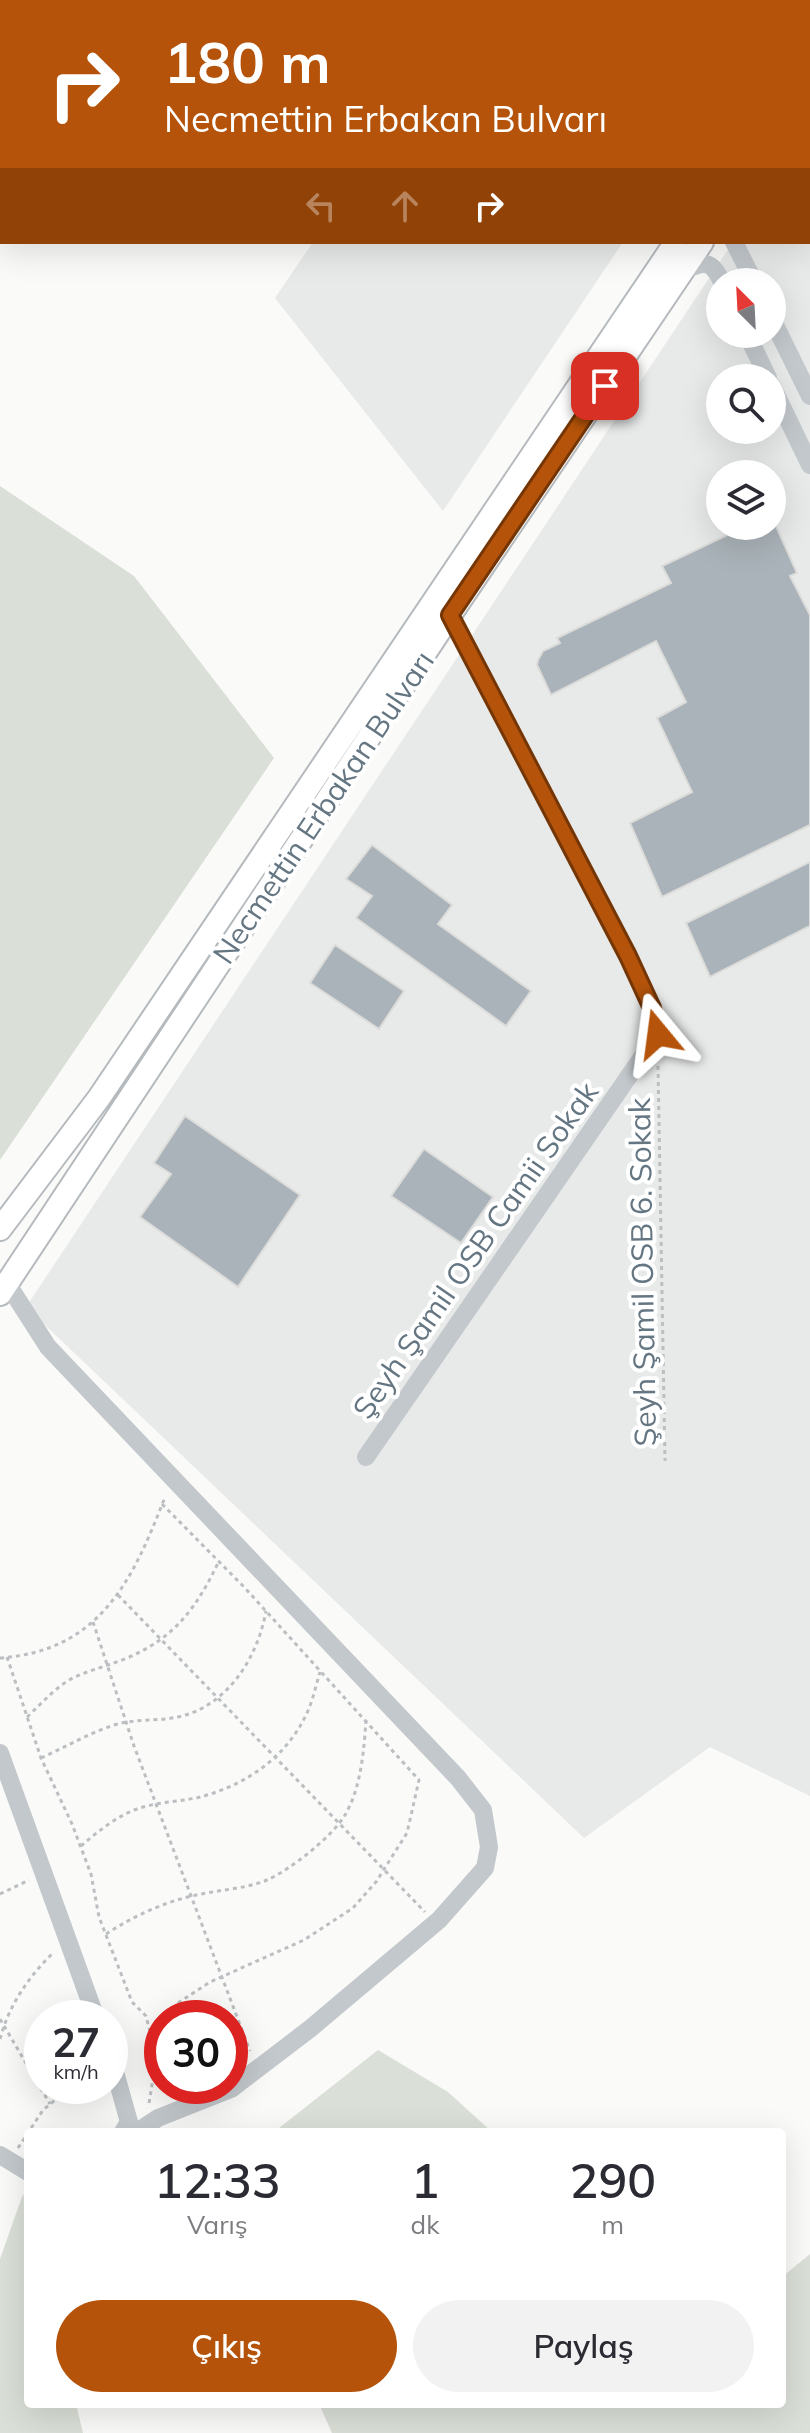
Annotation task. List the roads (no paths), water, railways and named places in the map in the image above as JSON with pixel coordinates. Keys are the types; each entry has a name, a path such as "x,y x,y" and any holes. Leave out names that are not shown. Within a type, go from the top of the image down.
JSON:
{"main road":[{"name":"Necmettin Erbakan Bulvarı","path":"0,1229 99,1098 675,244"},
{"name":"Necmettin Erbakan Bulvarı","path":"3,1288 701,244"}],"street":[{"path":"735,244 747,268"},
{"path":"682,271 698,265 709,264 714,268"},
{"path":"786,347 810,396"},
{"path":"786,415 810,465"},
{"name":"Şeyh Şamil OSB Camii Sokak","path":"366,1457 658,1034 652,1008 628,956 450,615"},
{"path":"3,1288 48,1347 458,1778 483,1810 489,1847 485,1868 437,1922 311,2028 231,2089 133,2128"},
{"path":"0,1753 89,2000"},
{"path":"123,2104 130,2128"},
{"path":"6,2159 24,2170"}]}
